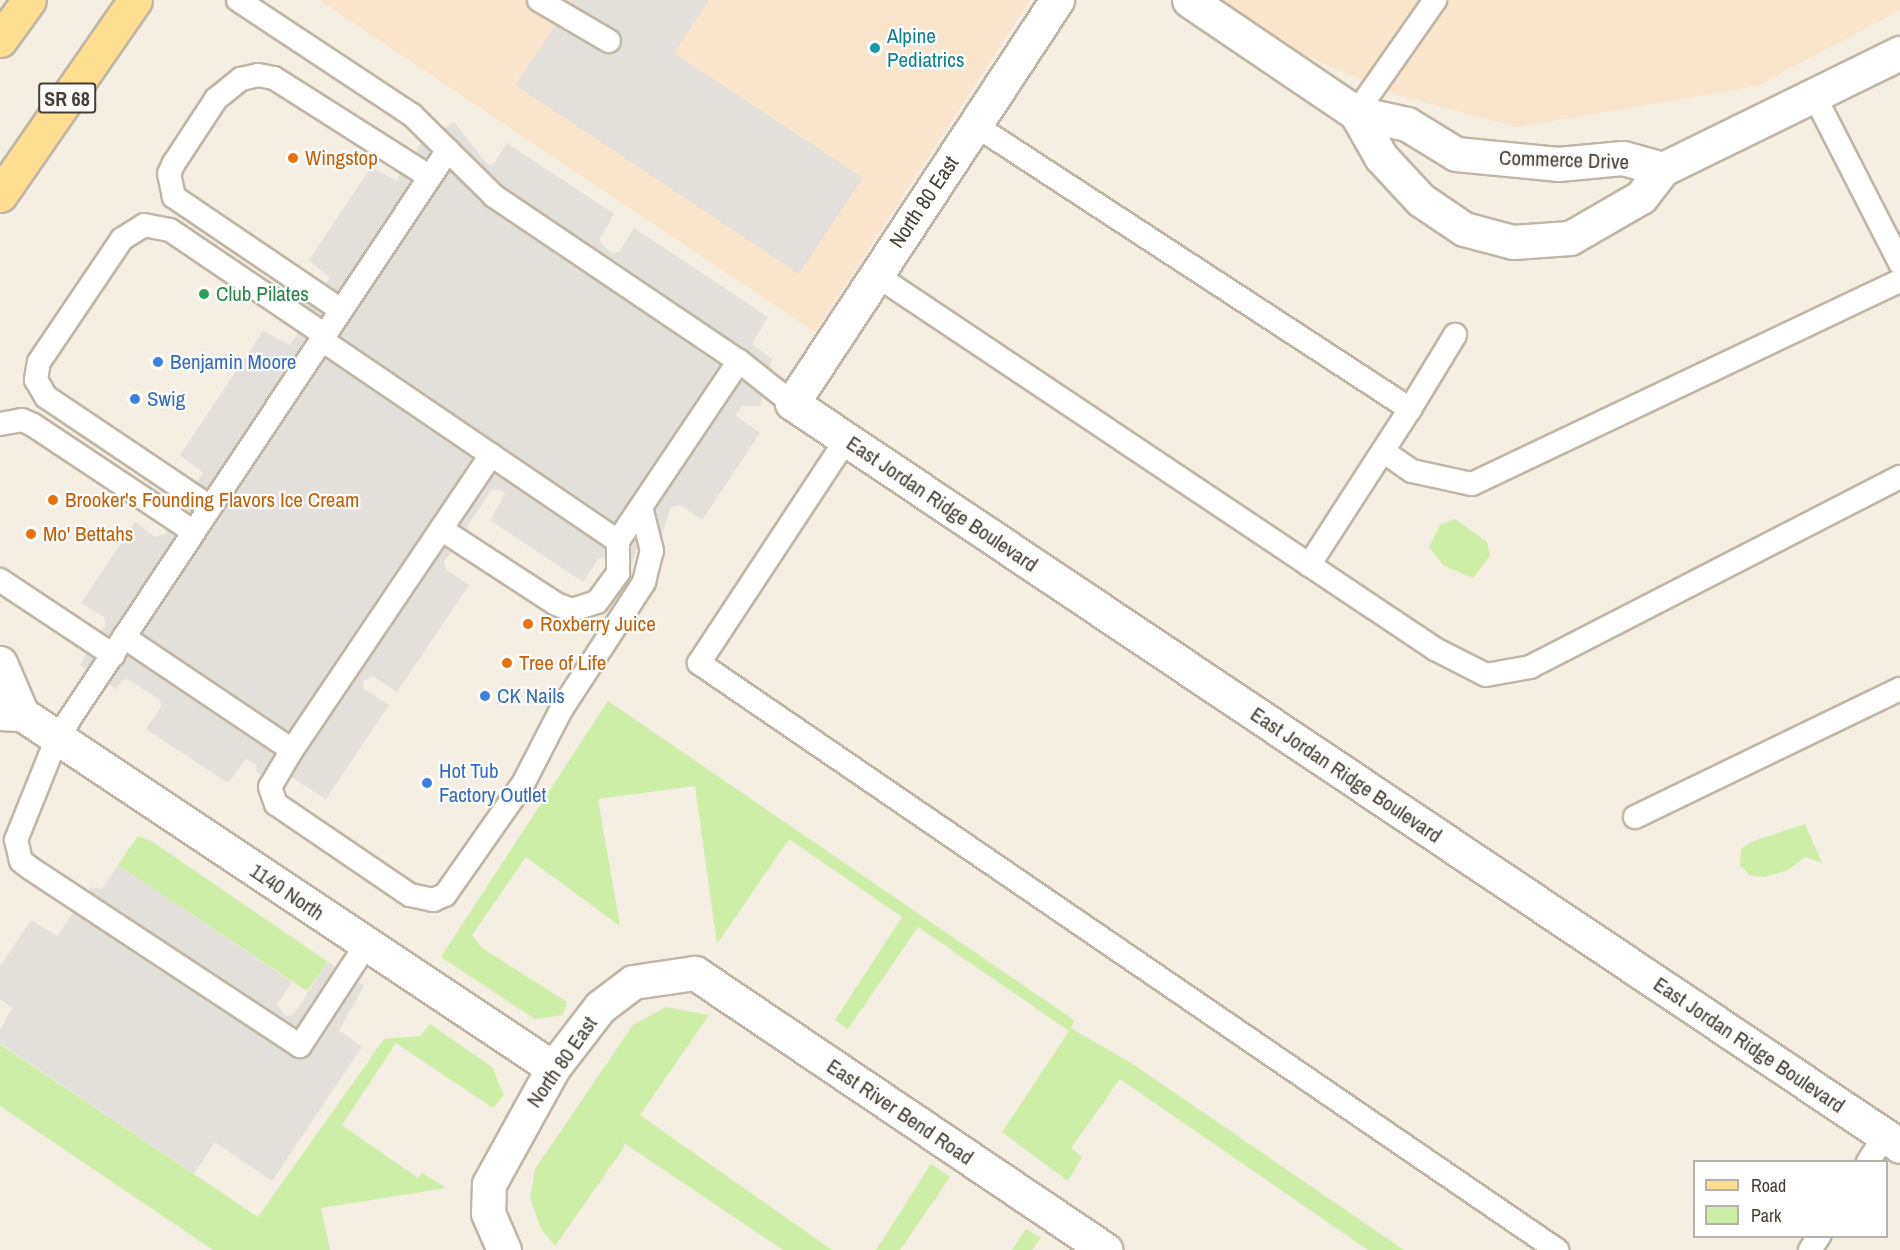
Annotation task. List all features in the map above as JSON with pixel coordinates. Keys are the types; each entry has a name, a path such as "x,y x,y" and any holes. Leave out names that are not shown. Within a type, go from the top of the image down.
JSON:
{"main road":[{"path":"0,40 29,0"},
{"name":"SR 68","path":"0,195 135,0"}],"street":[{"name":"North 80 East","path":"792,403 1058,0"},
{"path":"1189,0 1356,113"},
{"name":"Commerce Drive","path":"1356,113 1381,157 1421,200 1464,229 1513,242 1570,238 1641,197 1663,169 1900,53"},
{"name":"Commerce Drive","path":"1356,113 1407,124 1456,154 1558,164 1623,158 1663,169"},
{"name":"East Jordan Ridge Boulevard","path":"792,403 1884,1148"},
{"name":"1140 North","path":"0,663 11,714 57,738 553,1068"},
{"name":"North 80 East","path":"504,1250 488,1213 489,1184 553,1068 600,1007 633,982 695,973"},
{"name":"East River Bend Road","path":"695,973 1105,1250"}],"lane":[{"path":"238,0 412,115 494,196 739,361 792,403"},
{"path":"539,0 609,41"},
{"path":"1356,113 1435,0"},
{"path":"342,310 174,197 169,174 216,99 241,79 258,75 274,78 430,177"},
{"path":"1383,451 1412,471 1472,484 1900,265 1814,95"},
{"path":"975,125 1410,409"},
{"path":"366,945 300,1046 30,868 21,861 16,840 57,738 448,150"},
{"path":"210,507 39,390 36,371 52,343 122,239 144,225 170,230 618,541"},
{"path":"876,275 1435,649 1486,675 1530,667 1900,477"},
{"path":"1309,565 1455,335"},
{"path":"441,529 556,604 573,610 597,602 618,573 618,541 739,361"},
{"path":"0,424 22,420 33,425 194,532"},
{"path":"846,440 699,663 1557,1250"},
{"path":"491,455 292,750 270,787 276,804 410,895 433,900 445,895 524,782 561,710 644,582 651,551 641,507"},
{"path":"0,580 118,646 292,750"},
{"path":"1635,817 1900,689"}],"shaded area":[{"path":"319,0 1030,0 815,332"},
{"path":"572,0 709,0 674,53 863,178 799,274 515,85"},
{"path":"1170,0 1900,0 1900,10 1757,86 1517,127 1402,96"},
{"path":"454,122 488,165 494,163 507,143 614,214 600,238 601,244 612,253 619,252 634,228 768,317 752,344 772,359 760,406 742,406 735,415 760,433 702,520 680,505 671,507 663,531 660,574 639,566 641,552 637,549 630,567 608,565 607,558 599,558 583,582 490,520 505,494 500,489 491,491 467,527 473,538 461,557 452,552 444,561 446,570 469,585 397,692 373,676 363,682 364,689 389,705 326,799 291,777 279,786 256,772 257,765 246,759 228,783 146,729 161,707 160,700 128,679 122,680 116,689 80,665 87,652 64,637 76,619 99,632 106,625 104,617 81,603 135,522 156,537 166,533 165,524 151,516 180,472 197,482 203,473 180,455 263,331 289,345 297,336 296,329 286,322 313,281 324,286 330,278 309,260 371,167 397,181 411,152 416,153 419,145"},
{"path":"118,865 292,982 277,1005 286,1016 293,1015 328,962 364,986 339,1030 362,1047 272,1181 215,1142 194,1174 0,1043 0,1030 12,1008 0,999 0,966 31,920 57,936 91,887 102,889"}],"green space":[{"path":"1455,519 1487,542 1490,556 1473,578 1444,566 1429,547 1440,525"},
{"path":"608,701 1074,1020 1071,1028 1131,1063 1404,1250 1368,1250 1120,1079 1071,1148 1082,1157 1068,1181 1002,1132 1069,1031 918,927 848,1029 835,1020 902,917 789,839 717,944 695,786 598,799 620,926 526,857 472,935 482,948 567,1002 563,1015 535,1019 441,957"},
{"path":"1805,824 1822,863 1805,857 1788,870 1765,877 1751,876 1740,865 1741,849 1751,842"},
{"path":"138,836 153,842 328,962 307,991 118,865"},
{"path":"666,1007 709,1015 640,1115 832,1250 783,1250 621,1141 625,1146 555,1246 541,1229 530,1198 535,1169 633,1025"},
{"path":"430,1024 492,1067 504,1095 493,1108 396,1043 342,1125 418,1178 422,1173 446,1188 321,1208 330,1250 213,1250 0,1106 0,1044 258,1217 384,1039 420,1036"},
{"path":"931,1164 950,1177 900,1250 876,1250"},
{"path":"1026,1229 1041,1238 1032,1250 1012,1250"}],"place":[{"name":"Alpine Pediatrics","path":"875,48"},
{"name":"Wingstop","path":"293,158"},
{"name":"Club Pilates","path":"204,294"},
{"name":"Benjamin Moore","path":"158,362"},
{"name":"Swig","path":"135,399"},
{"name":"Brooker's Founding Flavors Ice Cream","path":"53,500"},
{"name":"Mo' Bettahs","path":"31,534"},
{"name":"Roxberry Juice","path":"528,624"},
{"name":"Tree of Life","path":"507,663"},
{"name":"CK Nails","path":"485,696"},
{"name":"Hot Tub Factory Outlet","path":"427,783"}]}
